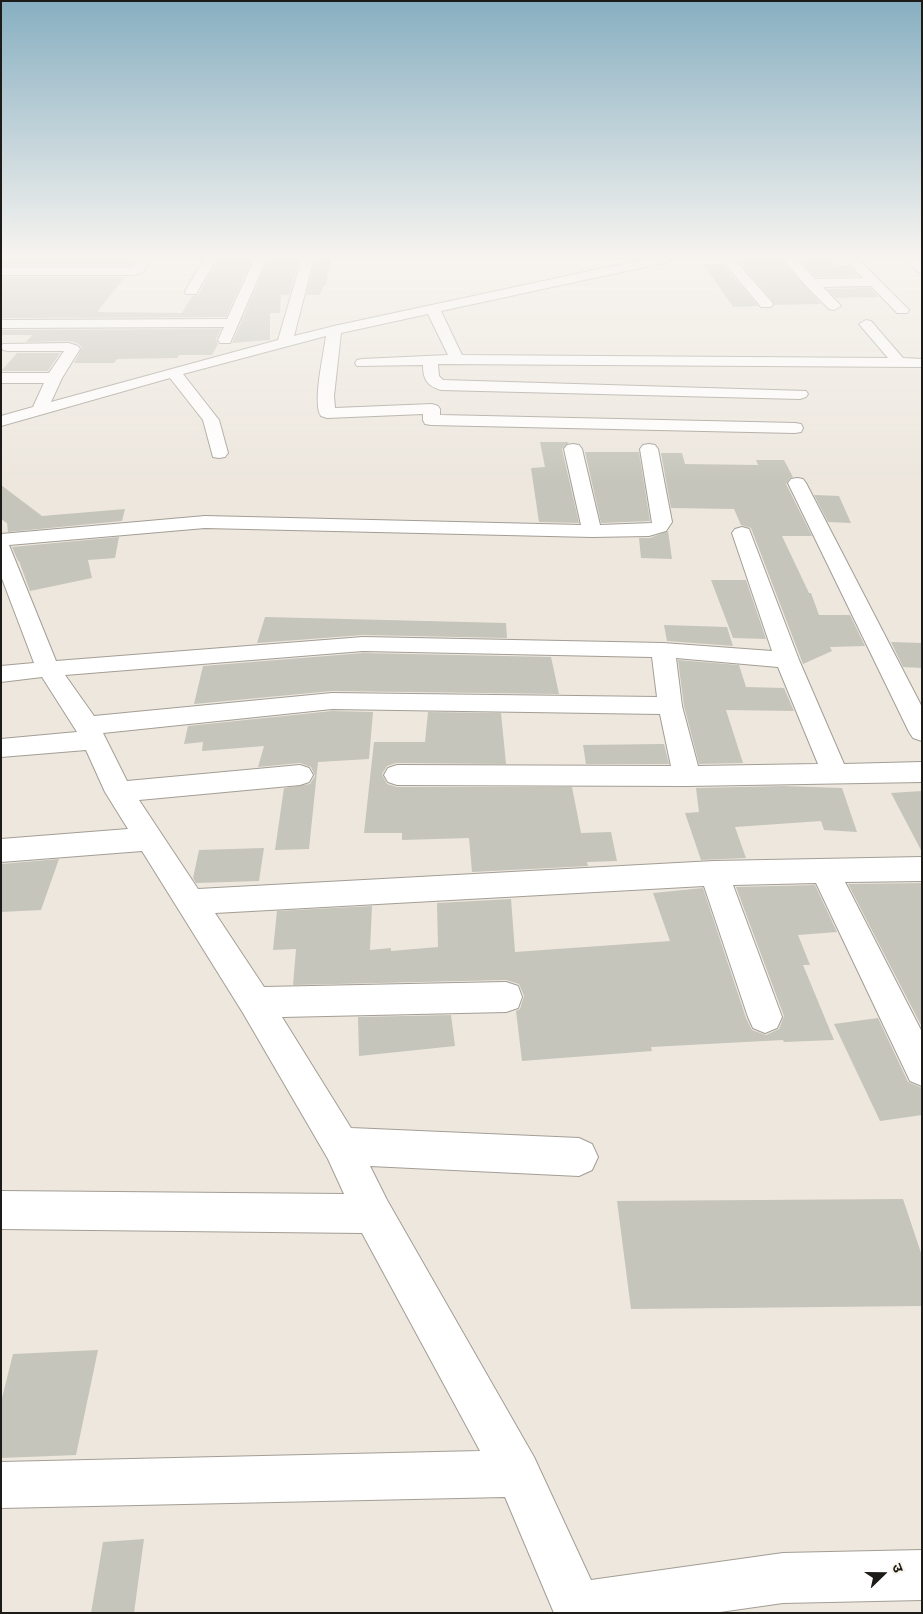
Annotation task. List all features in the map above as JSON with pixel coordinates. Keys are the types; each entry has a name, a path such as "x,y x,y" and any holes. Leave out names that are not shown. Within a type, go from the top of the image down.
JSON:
{"street":[{"path":"218,360 227,333"},
{"path":"285,342 287,333"},
{"path":"1,422 173,372 320,333"},
{"path":"334,333 326,396 328,413 432,409 431,420 795,428"},
{"path":"445,333 457,359"},
{"path":"874,333 899,363"},
{"path":"8,347 72,348 54,378 39,411"},
{"path":"362,363 457,359 922,363"},
{"path":"430,361 432,380 442,385 800,394"},
{"path":"173,372 211,420 219,453"},
{"path":"1,378 54,378"},
{"path":"668,391 672,408"},
{"path":"573,449 592,531"},
{"path":"1,540 206,522 592,531 649,530 659,527 662,522 648,449"},
{"path":"797,483 922,732"},
{"path":"742,533 787,660 835,773"},
{"path":"1,549 12,607 48,669 90,733 119,792 255,1002 341,1146 373,1214 518,1473 579,1610 783,1578 922,1575"},
{"path":"1,674 354,645 663,650 787,660"},
{"path":"663,650 670,706 687,776"},
{"path":"1,748 90,733 332,701 670,706"},
{"path":"397,775 687,776 922,772"},
{"path":"119,792 300,774"},
{"path":"1,851 150,839"},
{"path":"190,902 714,873 922,869"},
{"path":"825,871 922,1069"},
{"path":"714,873 765,1017"},
{"path":"255,1002 506,997"},
{"path":"341,1146 579,1157"},
{"path":"1,1210 373,1214"},
{"path":"1,1485 518,1473"}],"building":[{"path":"1,333 219,333 216,339 218,344 212,355 179,355 177,358 117,359 114,363 74,363 82,348 79,344 70,341 26,342 32,335 1,335"},
{"path":"236,333 270,333 270,340 232,343"},
{"path":"17,353 60,353 48,371 1,371"},
{"path":"540,442 569,442 562,449 579,523 539,522 531,468 545,467"},
{"path":"585,452 639,452 650,521 601,523"},
{"path":"661,453 682,453 685,464 758,465 756,460 784,460 793,477 786,484 812,536 782,536 809,593 811,593 819,615 850,615 865,646 830,647 832,651 803,664 751,528 741,525 734,509 671,508"},
{"path":"1,485 42,516 125,509 122,521 8,532 7,523 1,519"},
{"path":"814,495 839,496 851,523 828,522"},
{"path":"668,531 672,559 641,558 639,538 650,538"},
{"path":"119,537 115,558 88,560 92,578 30,591 12,547"},
{"path":"711,580 746,580 766,639 733,638"},
{"path":"265,617 506,623 507,638 363,635 257,643"},
{"path":"664,625 727,627 733,646 667,641"},
{"path":"891,642 922,643 922,668 903,667"},
{"path":"363,653 551,657 559,694 332,691 194,704 203,666"},
{"path":"678,660 739,665 746,687 784,688 794,711 726,710 743,763 699,764 684,706"},
{"path":"332,711 373,712 369,759 318,762 309,849 275,850 284,788 310,784 315,776 311,767 300,763 258,767 264,746 202,751 203,742 184,744 188,726"},
{"path":"428,712 501,713 506,764 396,763 387,766 382,774 387,784 397,787 572,787 581,833 611,832 617,861 587,862 588,866 472,872 469,838 402,840 402,833 364,833 374,742 425,742"},
{"path":"664,744 669,764 586,764 583,745"},
{"path":"783,786 842,788 857,832 824,830 821,821 735,827 746,858 701,860 685,813 699,812 696,788"},
{"path":"922,791 922,852 891,793"},
{"path":"264,848 259,881 196,883 193,878 199,850"},
{"path":"59,859 41,910 1,912 1,864"},
{"path":"922,883 922,1027 848,884"},
{"path":"815,885 837,932 798,935 810,965 803,965 834,1040 784,1042 783,1040 651,1047 652,1051 522,1061 516,1011 520,1009 524,996 519,984 506,980 293,985 296,949 273,950 277,911 372,906 370,950 391,948 391,951 438,947 437,903 511,899 515,952 670,941 653,893 703,888 746,1018 752,1030 766,1035 779,1029 784,1016 736,887"},
{"path":"451,1015 455,1046 359,1056 358,1017"},
{"path":"878,1018 908,1082 922,1088 922,1115 880,1121 834,1024"},
{"path":"903,1199 922,1256 922,1306 631,1309 617,1201"},
{"path":"98,1350 76,1455 1,1458 1,1402 13,1354"},
{"path":"144,1539 134,1613 91,1613 103,1542"}]}
